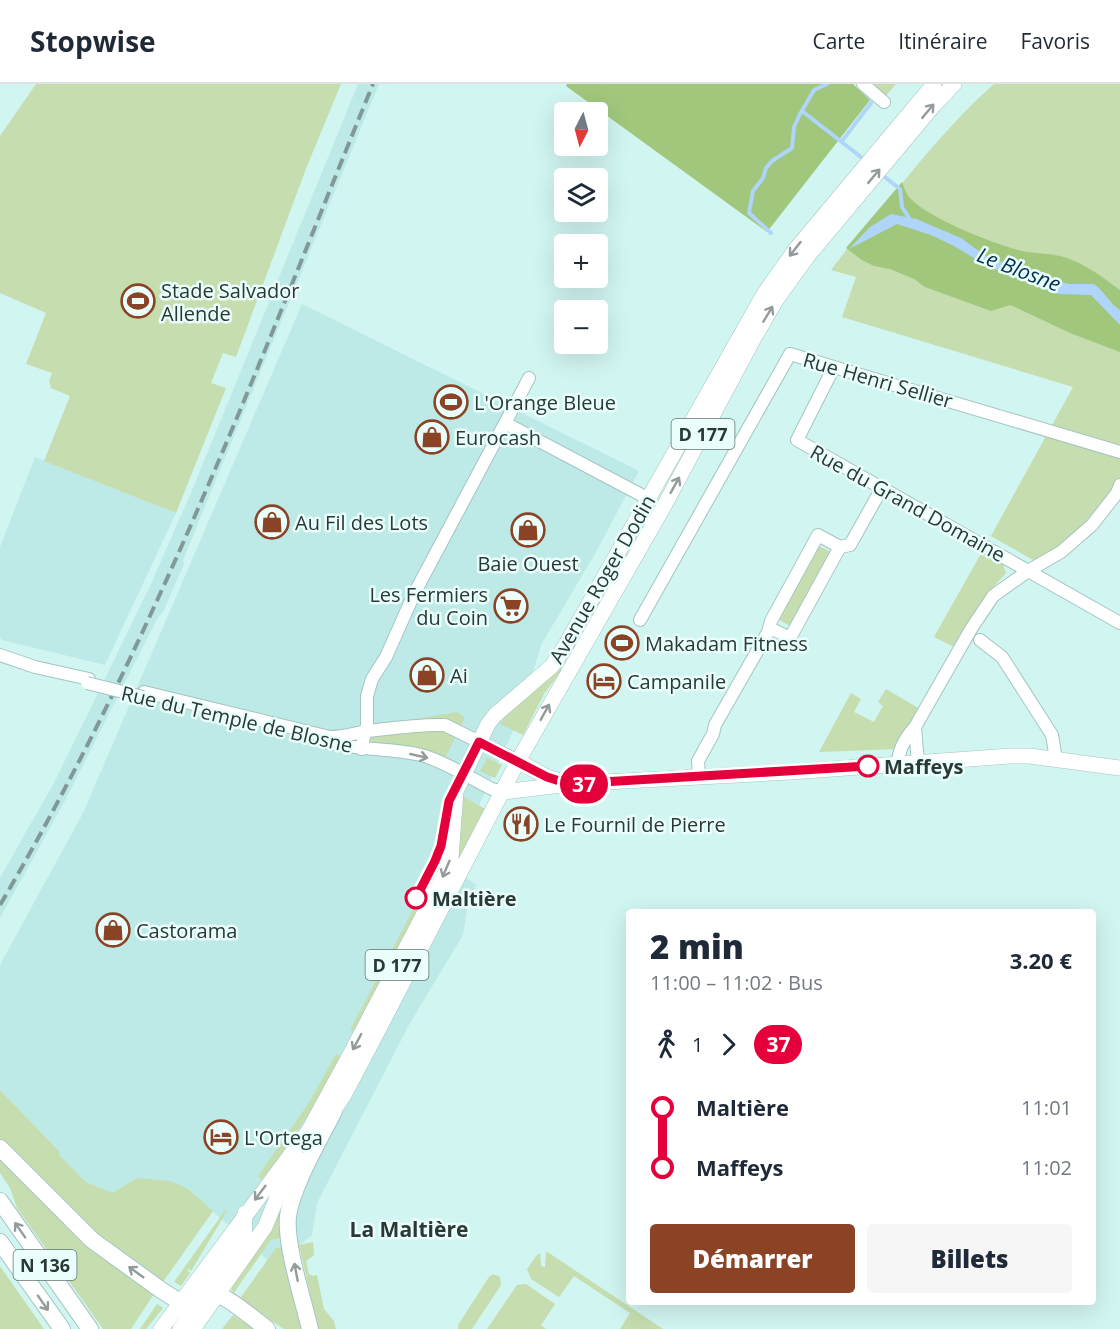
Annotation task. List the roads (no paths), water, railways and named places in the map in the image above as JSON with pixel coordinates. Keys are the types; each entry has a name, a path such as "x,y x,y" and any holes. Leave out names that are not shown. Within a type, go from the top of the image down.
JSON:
{"highway":[{"path":"310,1329 290,1240 288,1214 302,1176 334,1111"},
{"path":"0,1148 92,1240 161,1290 186,1306 193,1294 212,1292 267,1329"},
{"name":"N 136","path":"0,1202 90,1329"},
{"name":"N 136","path":"0,1242 62,1329"}],"main road":[{"name":"Avenue Roger Dodin","path":"186,1306 246,1212 309,1130 447,870 451,858 456,791 462,774 495,715 552,666 764,294 795,250 838,208 898,136 934,84"},
{"name":"Avenue Roger Dodin","path":"898,136 954,84"},
{"name":"Avenue Roger Dodin","path":"212,1292 265,1227 285,1178 334,1111 518,762 692,455 754,338 838,208"},
{"path":"503,792 569,784 1010,756 1120,768"},
{"path":"518,762 547,777 569,784"},
{"path":"212,1292 244,1239 246,1212"},
{"name":"D 177","path":"193,1329 212,1292"},
{"path":"180,1329 186,1306"},
{"name":"D 177","path":"161,1329 186,1306"}],"street":[{"path":"863,84 884,102"},
{"name":"Rue Henri Sellier","path":"640,620 790,354 1120,452"},
{"name":"Rue du Grand Domaine","path":"834,367 797,440 1120,623"},
{"name":"Rue du Temple de Blosne","path":"365,731 367,696 372,679 386,657 414,594 529,378"},
{"path":"505,423 649,499"},
{"path":"898,764 900,751 909,734 915,728 993,596 1028,571 1061,552 1092,525 1117,493 1120,485"},
{"path":"699,777 698,761 713,734 715,724 770,628 771,621 818,535 840,547 850,546 882,488"},
{"path":"770,628 790,638 840,547"},
{"path":"980,640 1002,657 1052,735 1054,760"},
{"name":"Rue du Temple de Blosne","path":"0,655 88,681"},
{"name":"Rue du Temple de Blosne","path":"0,663 330,737 365,731 433,724 445,725 518,762"},
{"name":"Rue du Temple de Blosne","path":"143,694 340,746 423,755 492,789 503,792"},
{"path":"915,728 918,763"},
{"path":"361,749 365,731"}],"water":[{"path":"891,214 916,219 961,238 987,257 1061,282 1094,284 1120,310 1120,325 1091,295 1059,294 987,266 931,235 897,224 849,249 870,227"}],"waterway":[{"name":"Le Blosne","path":"771,233 749,213 753,191 772,161 792,148 794,127 800,114 814,90 827,84"},
{"name":"Le Blosne","path":"842,141 871,103"},
{"name":"Le Blosne","path":"802,111 866,161"},
{"name":"Le Blosne","path":"881,174 900,189 902,207 909,218"}],"railway":[{"path":"0,905 55,807 155,605 245,398 373,84"}],"place":[{"name":"Stade Salvador Allende","path":"138,301"},
{"name":"L'Orange Bleue","path":"451,402"},
{"name":"Eurocash","path":"432,437"},
{"name":"Au Fil des Lots","path":"272,522"},
{"name":"Baie Ouest","path":"528,530"},
{"name":"Les Fermiers du Coin","path":"511,606"},
{"name":"Makadam Fitness","path":"622,643"},
{"name":"Ai","path":"427,675"},
{"name":"Campanile","path":"604,681"},
{"name":"Maffeys","path":"868,766"},
{"name":"Le Fournil de Pierre","path":"521,824"},
{"name":"Maltière","path":"416,898"},
{"name":"Castorama","path":"113,930"},
{"name":"L'Ortega","path":"221,1137"}],"district":[{"name":"La Maltière","path":"409,1229"}]}
